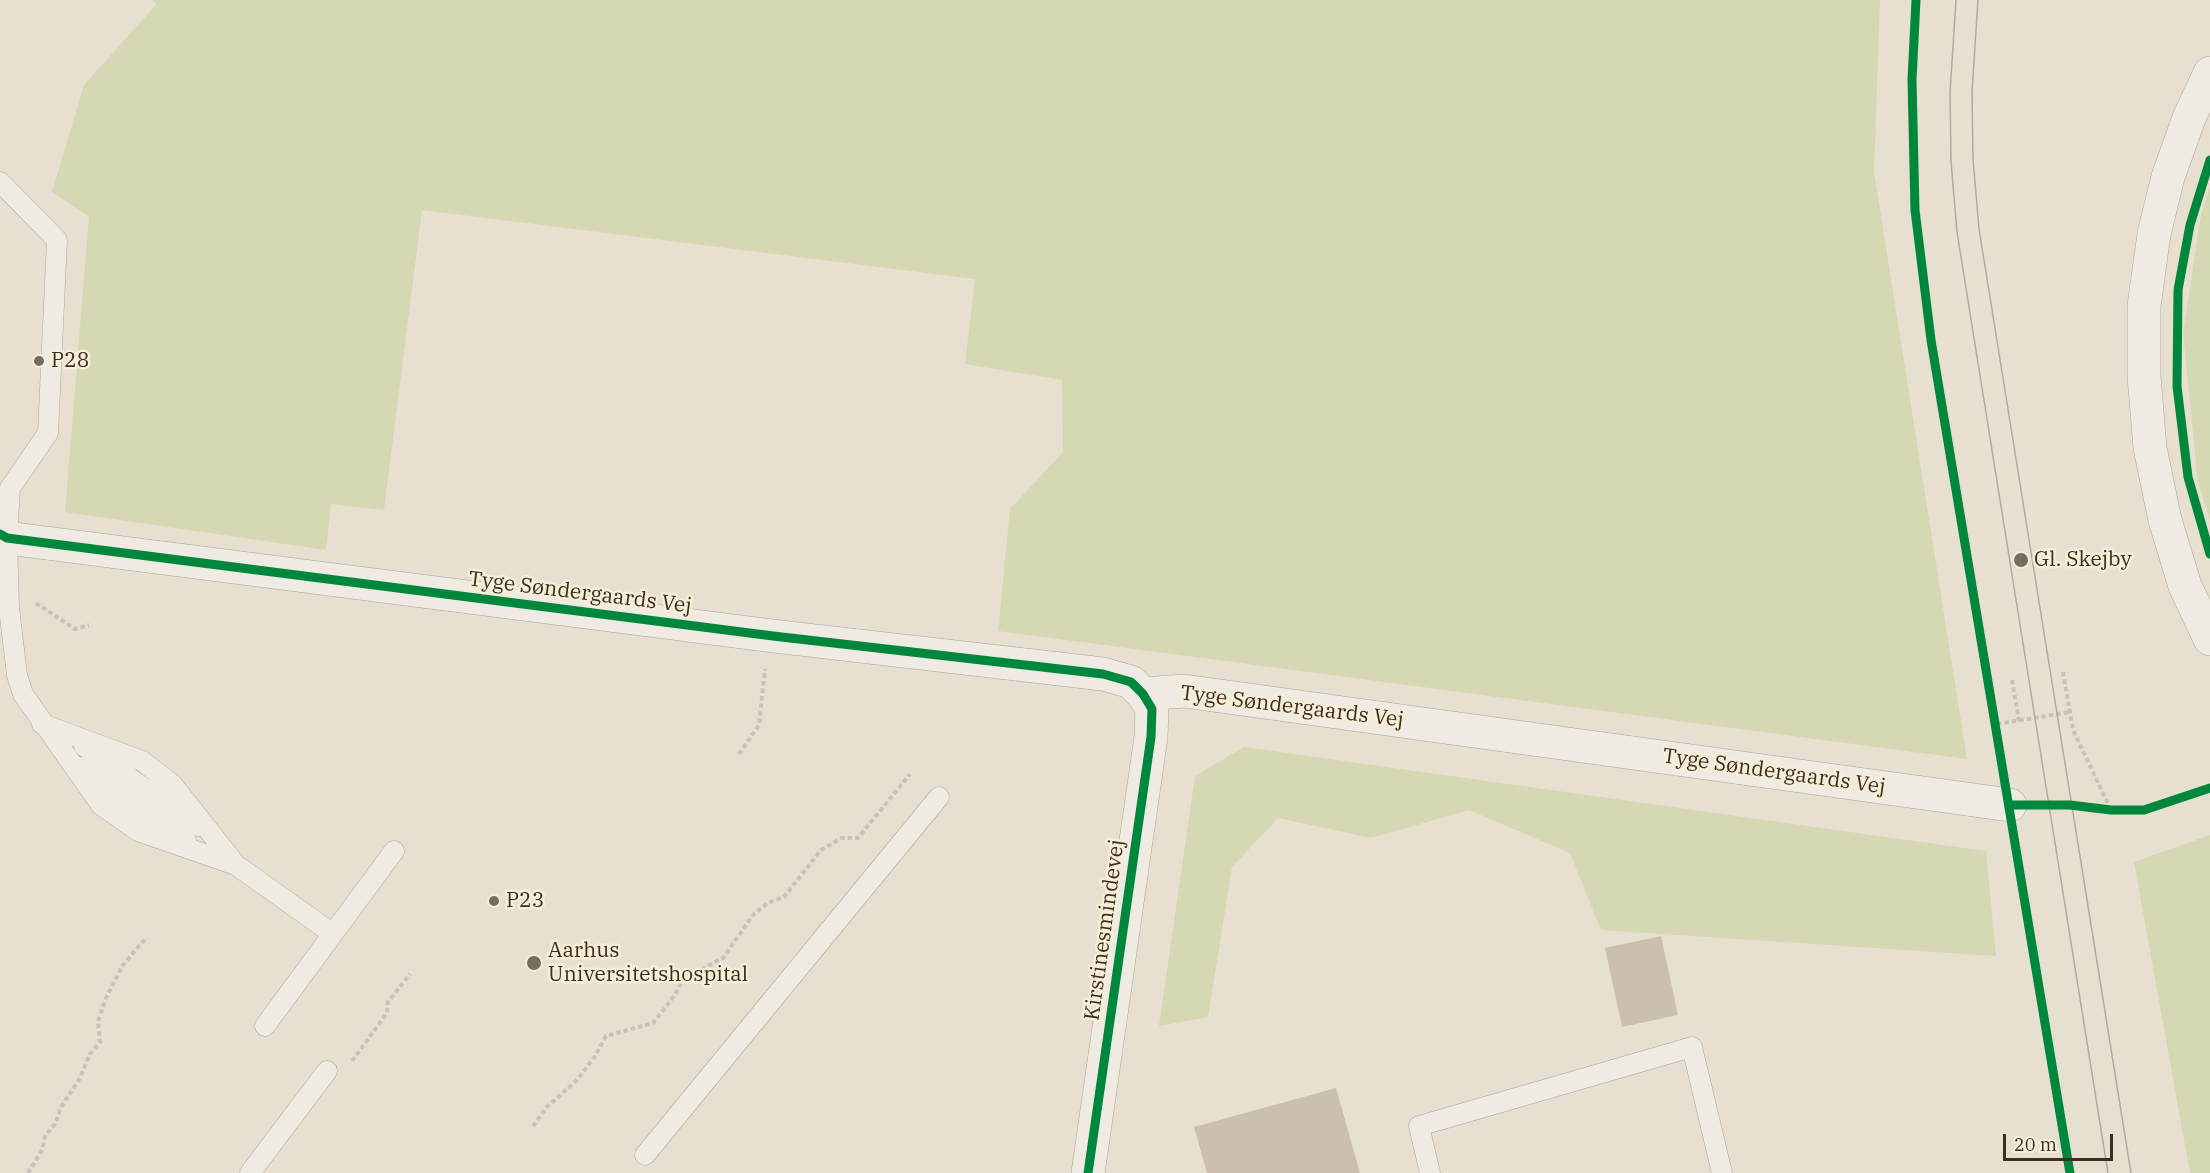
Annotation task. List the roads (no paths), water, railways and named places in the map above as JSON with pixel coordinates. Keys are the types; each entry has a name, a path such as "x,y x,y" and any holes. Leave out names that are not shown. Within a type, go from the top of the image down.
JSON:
{"street":[{"path":"2210,73 2185,128 2168,177 2154,234 2144,306 2144,376 2150,448 2165,520 2185,586 2210,639"},
{"name":"Tyge Søndergaards Vej","path":"2,538 773,636 1103,674 1131,682 1143,694 1184,691 2010,805"},
{"name":"Kirstinesmindevej","path":"1088,1173 1151,736 1152,709 1143,694"}],"lane":[{"path":"0,182 57,240 48,433 10,488 2,538 17,675 23,694 66,757 210,847 333,934"},
{"path":"42,723 64,732 210,847"},
{"path":"645,1155 939,797"},
{"path":"266,1026 394,851"},
{"path":"1430,1173 1419,1126 1692,1047 1722,1173"},
{"path":"250,1173 327,1071"}],"tram line":[{"path":"1956,0 1950,93 1951,161 1957,232 2108,1173"},
{"path":"1978,0 1972,92 1973,159 1979,229 2131,1173"}],"place":[{"name":"P28","path":"39,361"},
{"name":"Gl. Skejby","path":"2021,560"},
{"name":"P23","path":"494,901"},
{"name":"Aarhus Universitetshospital","path":"534,963"}]}
